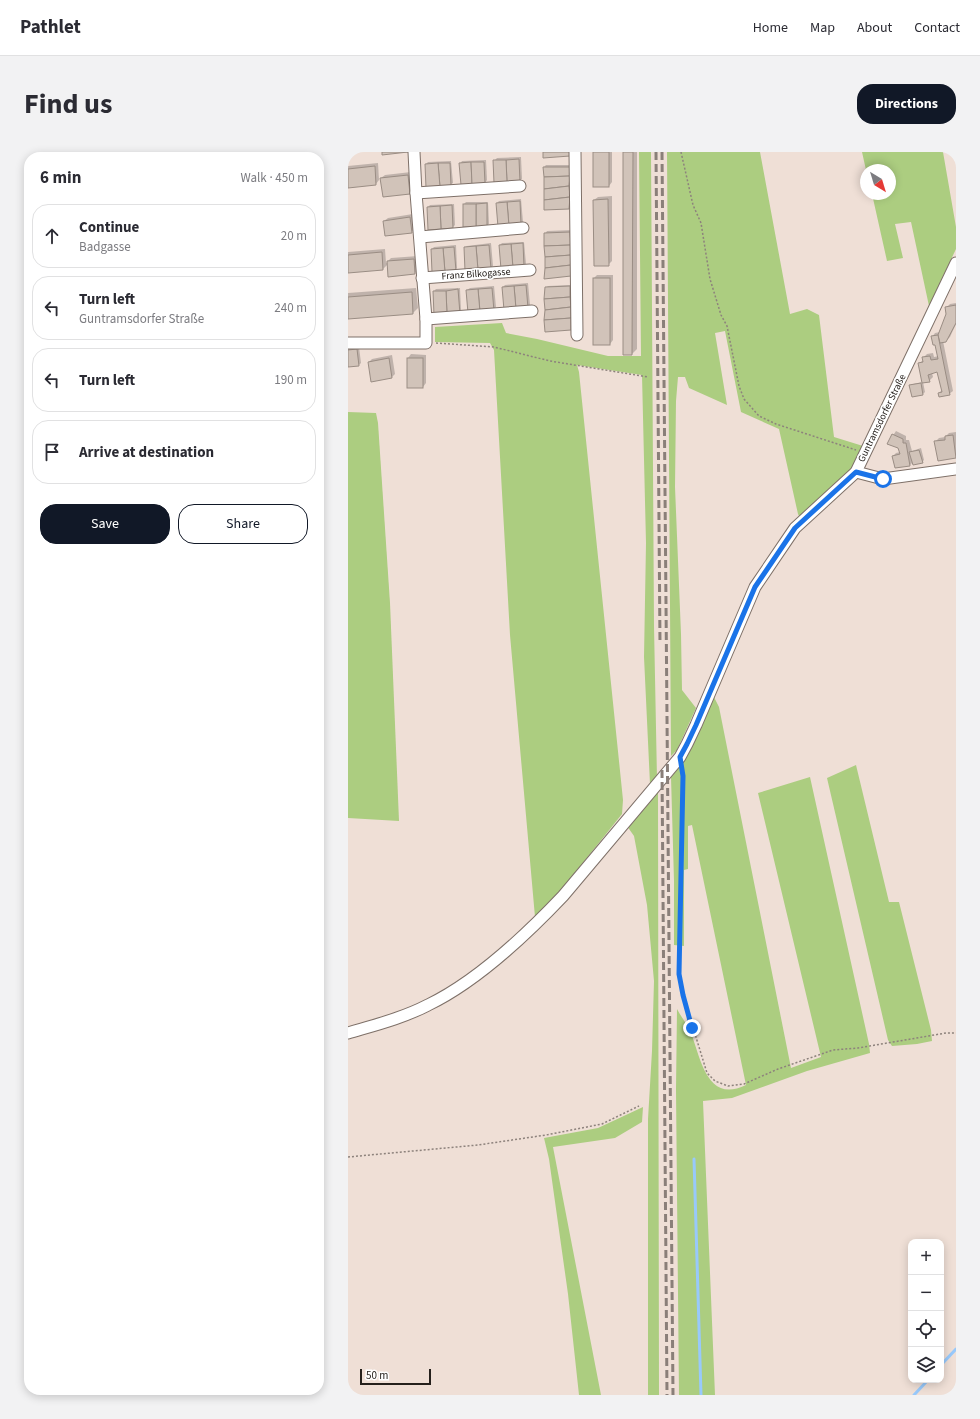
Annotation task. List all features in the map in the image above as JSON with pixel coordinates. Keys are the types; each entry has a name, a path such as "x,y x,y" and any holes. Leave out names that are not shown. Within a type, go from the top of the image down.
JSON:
{"street":[{"path":"348,343 426,343 426,319 414,152"},
{"path":"575,152 577,335"},
{"path":"416,193 520,186"},
{"path":"420,237 523,228"},
{"name":"Guntramsdorfer Straße","path":"348,1034 394,1019 428,1005 451,992 483,969 543,917 563,896 680,757 696,725 755,587 795,528 856,472 956,263"},
{"name":"Franz Bilkogasse","path":"422,278 530,270"},
{"path":"426,319 532,311"},
{"path":"856,472 883,479 956,469"}],"path":[{"path":"681,152 693,205 701,223 710,279 721,315 727,326 739,386 744,399 758,416 776,424 866,453"},
{"path":"426,343 494,347 550,361 648,377"},
{"path":"680,757 683,776 679,974 683,995 707,1073 715,1081 728,1086 744,1084 778,1069 833,1050 858,1048 946,1033 956,1033"},
{"path":"348,1157 478,1145 546,1135 602,1124 639,1106"}],"green space":[{"path":"639,152 651,152 654,626 657,779 650,784 644,657 646,543 642,375 577,365 579,372 623,800 622,814 558,894 535,917 510,635 494,350 490,343 435,342 435,327 502,323 506,333 608,356 641,356"},
{"path":"667,152 760,152 790,314 807,309 819,315 834,437 863,446 851,470 800,518 779,429 741,412 725,331 715,333 727,405 689,388 685,377 678,377 676,401 675,487 682,690 696,708 677,750 671,756"},
{"path":"862,152 943,152 956,227 956,249 929,306 911,222 895,224 903,258 887,261 873,200 896,200 896,164 865,164"},
{"path":"348,412 376,413 378,423 390,603 399,821 348,818"},
{"path":"714,697 719,707 791,1068 821,1057 758,793 810,777 870,1053 807,1071 732,1098 703,1101 715,1395 679,1395 676,1090 677,1009 690,1030 703,1066 714,1084 722,1089 733,1089 746,1085 692,825 688,826 688,869 684,870 684,946 674,945 671,777 682,764"},
{"path":"856,765 889,902 899,902 931,1030 932,1041 892,1046 888,1040 827,778"},
{"path":"658,792 659,1395 648,1395 648,1119 654,981 647,905 634,836 627,826"},
{"path":"643,1107 642,1122 615,1138 553,1147 601,1395 579,1395 568,1294 549,1159 544,1138 598,1128"}],"building":[{"path":"382,152 408,152 382,155"},
{"path":"543,152 570,152 570,156 543,158"},
{"path":"593,152 609,152 609,187 593,187"},
{"path":"623,152 633,152 632,355 623,355"},
{"path":"519,159 520,182 507,182 506,160"},
{"path":"493,160 506,160 507,182 494,183"},
{"path":"471,162 472,184 461,185 459,163"},
{"path":"471,162 484,162 485,184 472,184"},
{"path":"438,163 450,163 451,186 440,187"},
{"path":"438,163 440,187 426,188 425,164"},
{"path":"375,166 376,185 348,188 348,169"},
{"path":"543,167 571,167 570,176 544,177"},
{"path":"408,175 410,194 383,197 380,178"},
{"path":"570,176 569,186 544,189 544,177"},
{"path":"569,186 570,197 544,200 544,189"},
{"path":"570,197 569,209 544,210 544,200"},
{"path":"608,199 609,266 594,266 593,200"},
{"path":"520,201 521,225 509,226 507,202"},
{"path":"507,202 509,226 498,227 496,203"},
{"path":"487,203 487,227 476,227 476,204"},
{"path":"463,204 476,204 476,227 463,227"},
{"path":"452,205 453,228 441,229 440,206"},
{"path":"440,206 441,229 428,230 427,207"},
{"path":"410,217 412,233 385,236 383,221"},
{"path":"570,232 571,245 544,246 544,233"},
{"path":"523,243 524,267 513,268 511,244"},
{"path":"511,244 513,268 501,269 499,245"},
{"path":"489,245 491,269 478,270 476,246"},
{"path":"571,245 571,255 545,257 544,246"},
{"path":"476,246 478,270 465,271 464,247"},
{"path":"454,247 456,271 445,272 443,248"},
{"path":"443,248 445,272 432,272 431,249"},
{"path":"382,252 383,270 348,273 348,255"},
{"path":"571,255 571,265 545,268 545,257"},
{"path":"414,259 415,274 388,277 387,261"},
{"path":"571,265 571,276 544,279 545,268"},
{"path":"593,278 610,278 610,345 593,345"},
{"path":"526,285 528,308 516,309 514,286"},
{"path":"514,286 516,309 504,310 502,287"},
{"path":"570,286 570,297 544,299 545,287"},
{"path":"492,288 494,311 480,312 478,289"},
{"path":"458,289 460,314 447,314 446,291"},
{"path":"478,289 480,312 468,313 466,290"},
{"path":"433,291 446,291 447,314 434,315"},
{"path":"412,292 413,314 348,319 348,297"},
{"path":"570,297 571,307 545,310 544,299"},
{"path":"956,305 956,323 946,342 940,343 938,335 946,314 945,307"},
{"path":"571,307 571,318 544,320 545,310"},
{"path":"571,318 571,330 545,332 544,320"},
{"path":"938,335 950,395 939,397 938,393 942,392 937,372 928,375 930,382 922,383 918,363 923,362 922,357 930,356 931,360 938,359 935,345 933,345 931,336"},
{"path":"357,349 359,366 348,367 348,350"},
{"path":"389,358 392,378 371,382 368,362"},
{"path":"407,358 423,358 423,388 407,388"},
{"path":"921,383 923,395 912,397 909,385"},
{"path":"892,434 903,439 903,443 906,443 910,466 895,468 892,456 900,454 898,448 887,444"},
{"path":"953,435 956,458 938,461 934,441 945,440 945,436"},
{"path":"919,450 923,463 913,465 909,452"}],"waterway":[{"path":"694,1159 701,1395"},
{"path":"944,1362 956,1349"},
{"path":"914,1395 925,1383"}],"railway":[{"path":"656,152 660,644"},
{"path":"662,152 673,1395"},
{"path":"662,770 667,1395"}],"route":[{"path":"692,1028 679,974 683,776 680,757 696,725 755,587 795,528 856,472 883,479"}]}
